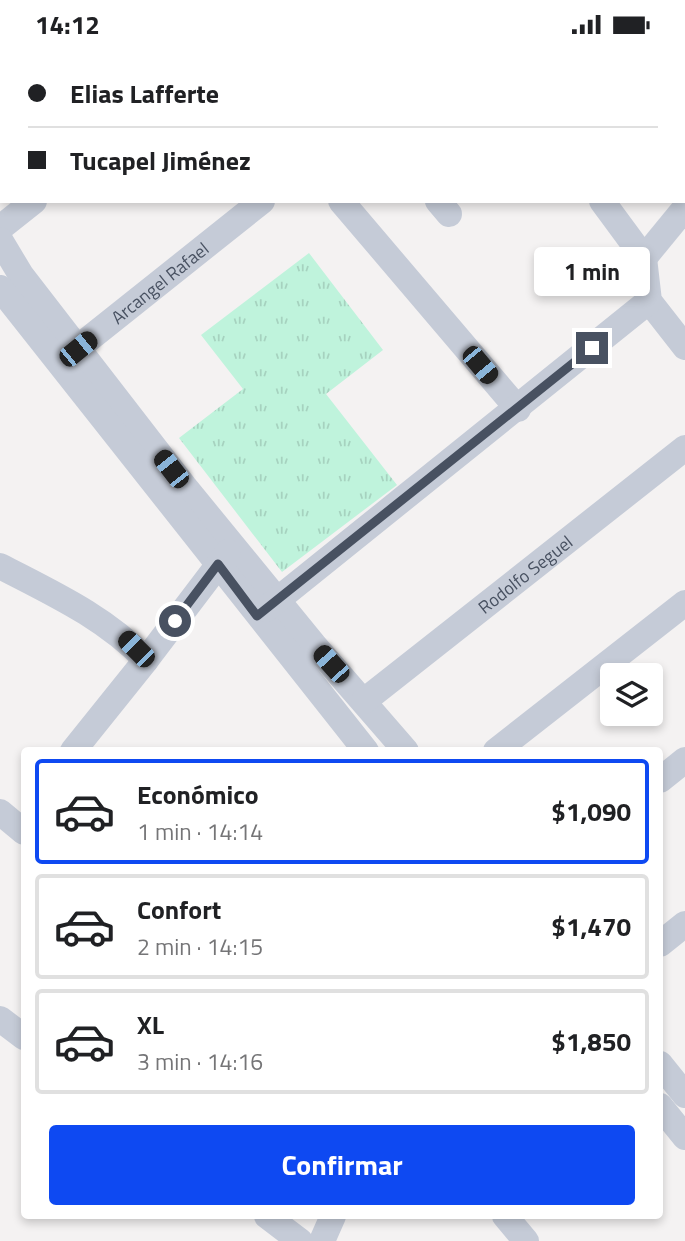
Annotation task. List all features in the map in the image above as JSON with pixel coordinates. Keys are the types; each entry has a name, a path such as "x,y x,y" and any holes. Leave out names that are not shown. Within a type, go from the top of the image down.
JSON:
{"street":[{"path":"0,227 31,203"},
{"name":"Arcangel Rafael","path":"68,356 259,203"},
{"path":"343,203 518,409"},
{"path":"603,203 644,258 649,301 685,347"},
{"path":"644,258 685,208"},
{"path":"0,240 68,356"},
{"path":"0,288 68,356 184,487 226,554 267,608 363,747"},
{"path":"267,608 518,409 649,301"},
{"name":"Rodolfo Seguel","path":"364,701 685,448"},
{"path":"76,747 226,554"},
{"path":"0,566 73,603 125,638 146,660"},
{"path":"501,747 685,603"},
{"path":"267,608 314,645 402,747"},
{"path":"663,778 685,760"},
{"path":"663,942 685,924"},
{"path":"0,1019 21,1035"},
{"path":"663,1067 684,1091"},
{"path":"663,1110 685,1137"},
{"path":"271,1219 300,1241"},
{"path":"321,1241 332,1219"},
{"path":"508,1219 526,1241"}],"green space":[{"path":"309,253 383,350 326,394 397,485 282,572 179,438 243,389 201,335"}],"route":[{"path":"175,621 218,564 257,616 592,348"}]}
